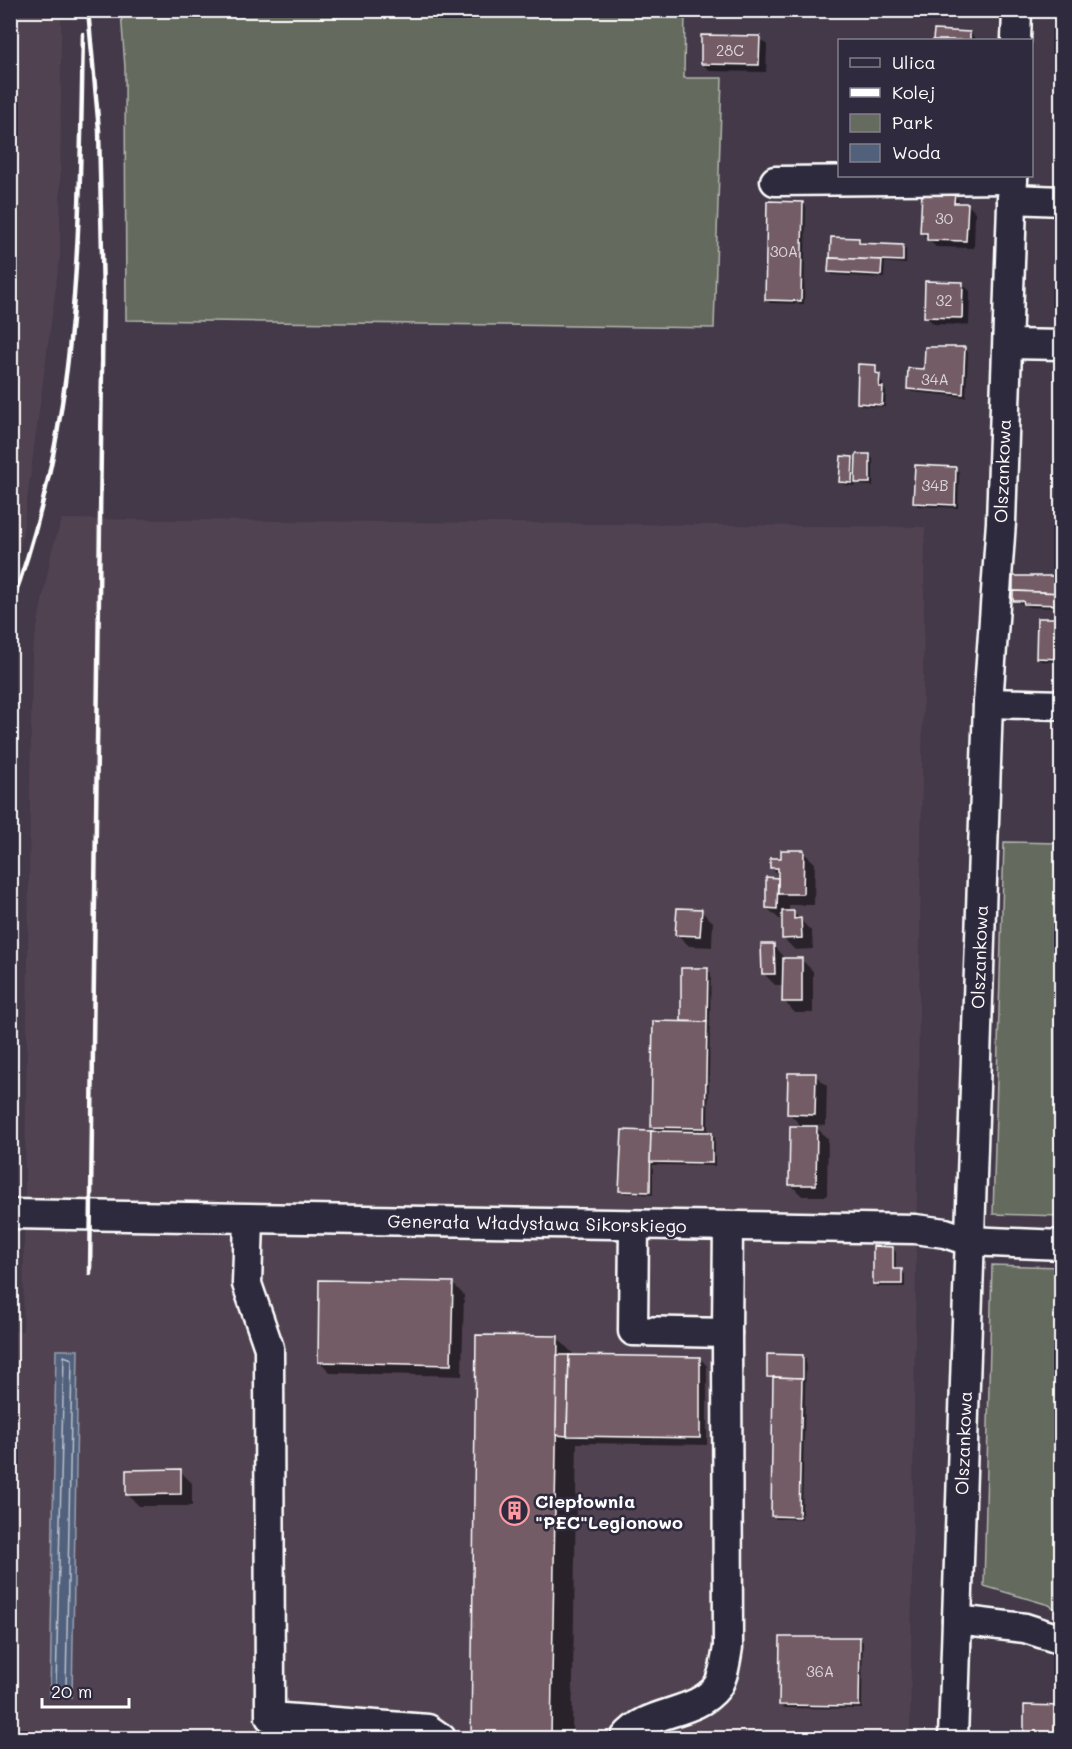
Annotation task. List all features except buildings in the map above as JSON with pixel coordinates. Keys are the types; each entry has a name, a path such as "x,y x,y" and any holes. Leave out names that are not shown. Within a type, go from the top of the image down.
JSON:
{"street":[{"path":"1016,39 1017,10"},
{"path":"775,181 1013,185 1062,201"},
{"name":"Olszankowa","path":"953,1738 988,703 1001,522 1013,185"},
{"path":"1008,344 1062,345"},
{"path":"988,703 1062,705"},
{"name":"Generała Władysława Sikorskiego","path":"10,1214 249,1220 915,1229 945,1233 969,1241 1062,1245"},
{"path":"249,1220 247,1284 269,1348 270,1718 428,1729 441,1738"},
{"path":"634,1225 633,1331 727,1333"},
{"path":"625,1738 645,1723 684,1709 708,1696 718,1685 729,1647 728,1226"},
{"path":"957,1620 1025,1628 1062,1640"}],"shaded area":[{"path":"11,10 61,11 61,43 60,256 21,544 11,566"},
{"path":"62,519 925,527 910,1738 11,1738 10,1331 23,1331 32,653 52,550"}],"green space":[{"path":"121,11 685,11 684,78 722,78 714,328 126,320 125,68"},
{"path":"1004,842 1061,843 1061,1216 993,1214"},
{"path":"992,1265 1061,1267 1061,1613 1049,1605 984,1586"}],"water":[{"path":"56,1350 78,1350 72,1697 50,1697"}],"railway":[{"path":"88,10 99,130 103,294 90,1273"},
{"path":"10,608 33,537 51,467 63,396 72,324 77,253 83,34"}],"place":[{"name":"Ciepłownia \"PEC\"Legionowo","path":"514,1511"}]}
